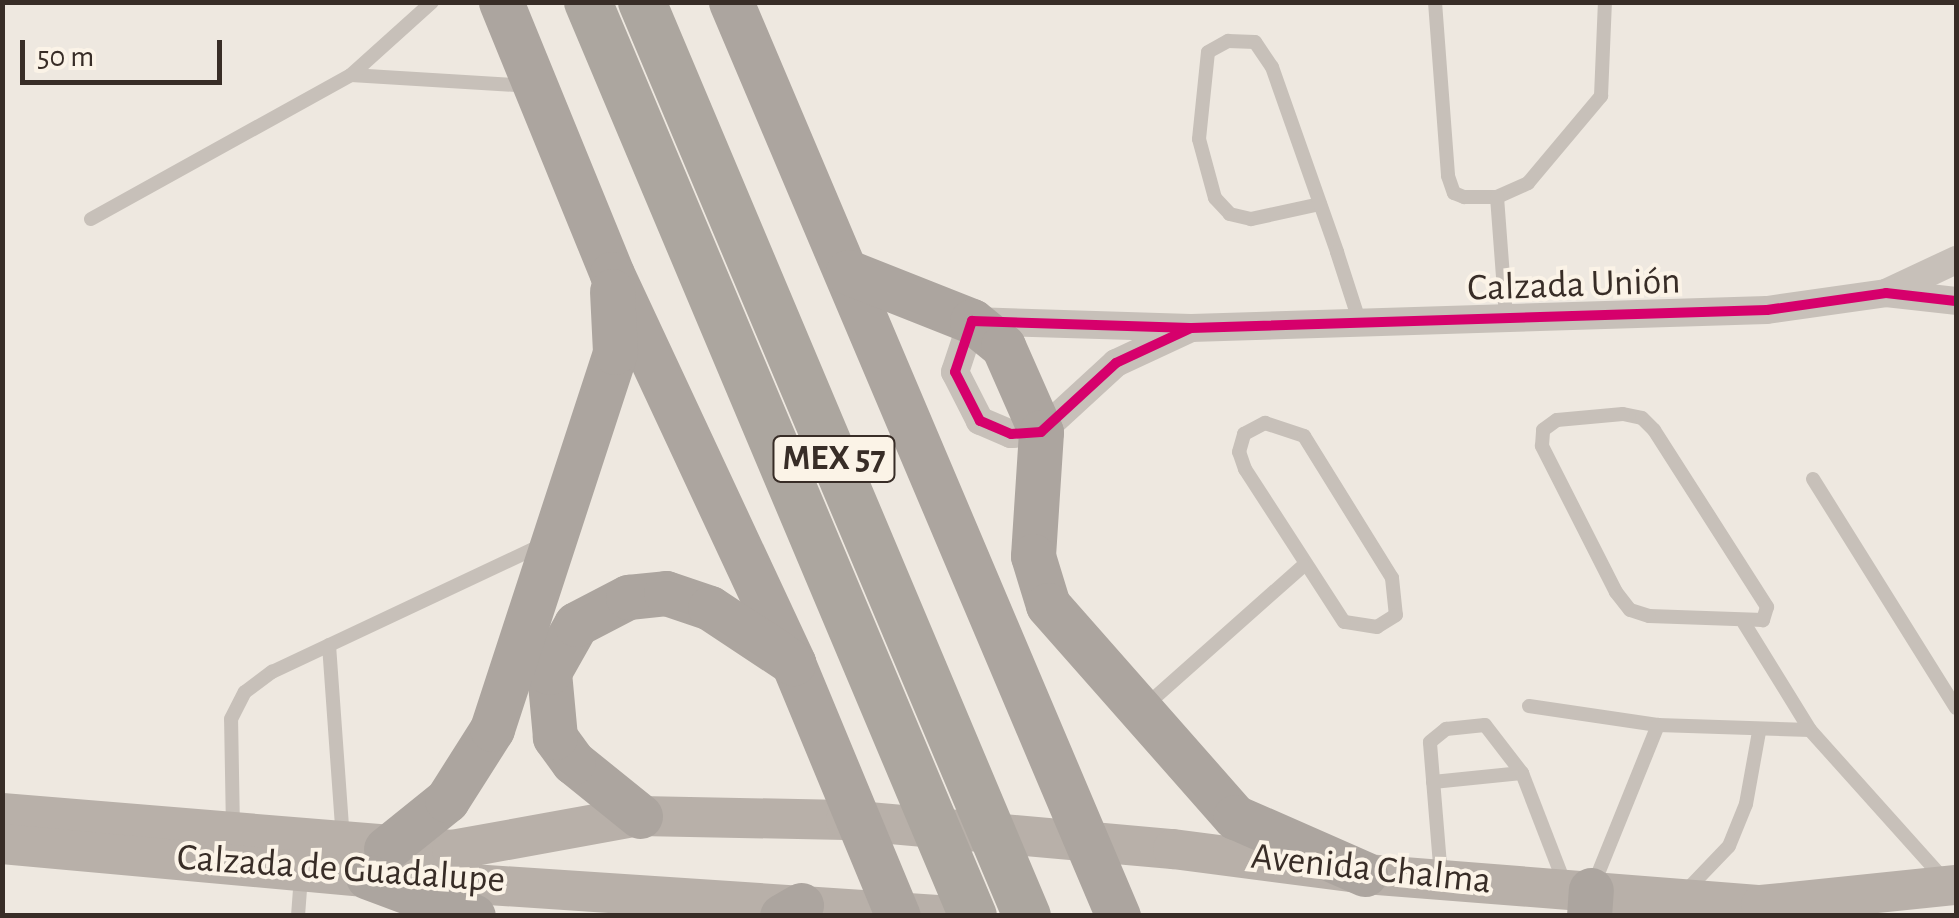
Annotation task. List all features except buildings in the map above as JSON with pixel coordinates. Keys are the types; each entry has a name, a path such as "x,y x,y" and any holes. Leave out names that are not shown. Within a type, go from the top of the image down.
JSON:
{"highway":[{"name":"MEX 57","path":"588,2 973,916"},
{"name":"MEX 57","path":"642,2 1027,916"}],"main road":[{"path":"501,2 612,274 793,663 878,911 953,916"},
{"path":"731,2 1118,916"},
{"path":"848,272 972,322 1002,346 1042,432 1033,556 1048,605 1236,817 1365,874"},
{"path":"473,916 366,857 447,800 492,729 614,352 612,274"},
{"path":"640,816 573,762 556,737 549,672 576,624 628,597 666,593 710,608 793,663"},
{"name":"Calzada de Guadalupe","path":"2,814 233,836 531,883 792,910 878,911"},
{"name":"Calzada de Guadalupe","path":"2,844 302,871 366,857 452,850 640,816 846,820"},
{"name":"Avenida Chalma","path":"846,820 1173,848 1582,898 1851,908 1953,885"},
{"path":"531,883 608,916"}],"street":[{"name":"Calzada Unión","path":"1886,293 1956,260"},
{"name":"Calzada Unión","path":"972,322 1191,328 1767,310 1886,293 1956,301"},
{"name":"Calzada Unión","path":"1042,432 1116,363 1191,328"}],"lane":[{"path":"90,219 350,75 432,2"},
{"path":"1434,2 1448,176 1454,193 1464,197 1497,196 1528,183 1601,96 1605,2"},
{"path":"1320,204 1251,219 1230,214 1215,198 1197,108 1208,52 1228,41 1256,42 1272,67 1320,204 1360,322"},
{"path":"350,75 535,86"},
{"path":"1497,196 1506,318"},
{"path":"1642,418 1767,607 1764,620 1744,623 1630,610 1542,446 1543,430 1558,420 1642,418"},
{"path":"1265,423 1304,436 1392,578 1396,615 1377,627 1344,622 1304,566 1239,452 1244,434 1265,423"},
{"path":"1813,479 1956,708"},
{"path":"233,836 231,719 238,706 272,672 553,540"},
{"path":"1141,710 1304,566"},
{"path":"1744,623 1810,730 1953,885"},
{"path":"329,645 366,857"},
{"path":"1528,706 1658,724 1760,732 1810,730"},
{"path":"1582,898 1658,724"},
{"path":"1441,879 1430,742 1436,734 1475,726 1494,732 1522,773 1582,898"},
{"path":"1678,900 1729,846 1746,804 1760,732"},
{"path":"1433,782 1522,773"},
{"path":"298,916 302,871"}],"cycle path":[{"path":"1191,328 1116,363 1041,432 1011,434 980,421 955,372 972,321 1191,328 1767,310 1886,293 1956,301"}]}
